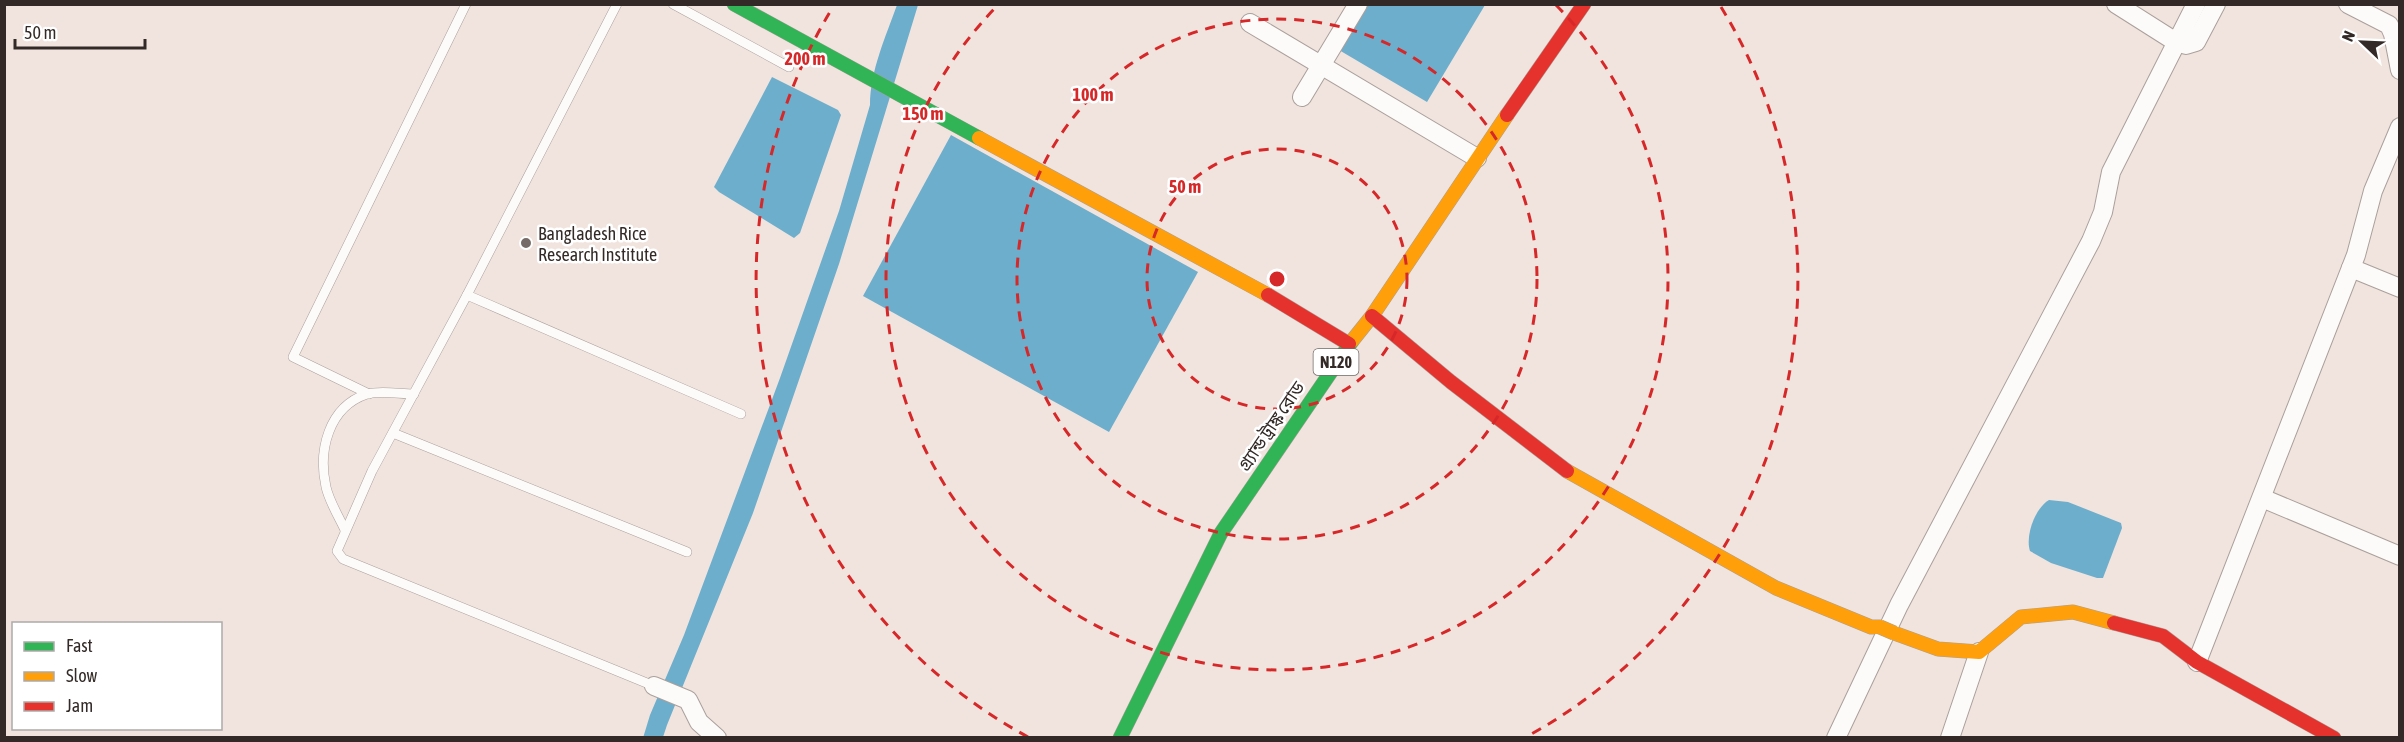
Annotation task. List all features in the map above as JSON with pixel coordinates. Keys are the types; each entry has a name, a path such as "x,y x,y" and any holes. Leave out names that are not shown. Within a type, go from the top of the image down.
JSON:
{"main road":[{"path":"734,4 1293,309 1348,344"},
{"name":"গ্র্যান্ড ট্রাঙ্ক রোড","path":"1120,738 1221,533 1348,344 1372,316 1477,158 1584,4"},
{"path":"1372,316 1451,382 1568,472 1776,588 1871,627 1880,627 1938,649 1979,652 2021,617 2073,612 2163,636 2198,662 2334,738"}],"street":[{"path":"1302,97 1358,4"},
{"path":"2116,4 2176,42 2187,45 2196,42 2216,4"},
{"path":"1836,738 1899,605 2091,241 2103,212 2111,172 2196,4"},
{"path":"2348,4 2390,25 2400,70"},
{"path":"1250,23 1477,158"},
{"path":"2198,662 2351,268 2373,191 2400,127"},
{"path":"2351,268 2400,288"},
{"path":"2262,498 2400,556"},
{"path":"1950,738 1979,652"},
{"path":"654,686 688,700 699,722 717,738"}],"lane":[{"path":"414,394 369,394 293,357 466,4"},
{"path":"617,4 393,433 337,551 343,559 654,686"},
{"path":"673,4 789,67"},
{"path":"467,295 741,414"},
{"path":"345,530 326,488 324,445 336,417 345,407 369,394"},
{"path":"393,433 687,552"}],"water":[{"path":"897,5 918,5 839,264 753,513 663,737 643,738 780,378 839,211 870,105 876,67"},
{"path":"1366,5 1485,5 1427,102 1339,50"},
{"path":"772,77 838,110 841,115 800,233 794,238 714,187"},
{"path":"951,135 1198,272 1109,432 863,296"},
{"path":"2049,500 2068,502 2121,523 2122,528 2103,578 2051,563 2030,551 2029,538 2032,523 2039,509"}],"traffic: fast":[{"path":"734,4 979,138"},
{"path":"1120,738 1221,533 1352,341"}],"traffic: slow":[{"path":"1352,341 1372,316 1507,115"},
{"path":"979,138 1268,295"},
{"path":"1567,471 1776,588 1871,627 1880,627"},
{"path":"1894,633 1938,649 1979,652 2021,617 2073,612 2114,623"},
{"path":"1880,627 1894,633"}],"traffic: jam":[{"path":"1507,115 1584,4"},
{"path":"1268,295 1349,344"},
{"path":"1372,316 1451,382 1567,471"},
{"path":"2114,623 2163,636 2197,662 2334,738"}],"place":[{"name":"Bangladesh Rice Research Institute","path":"526,243"}]}
